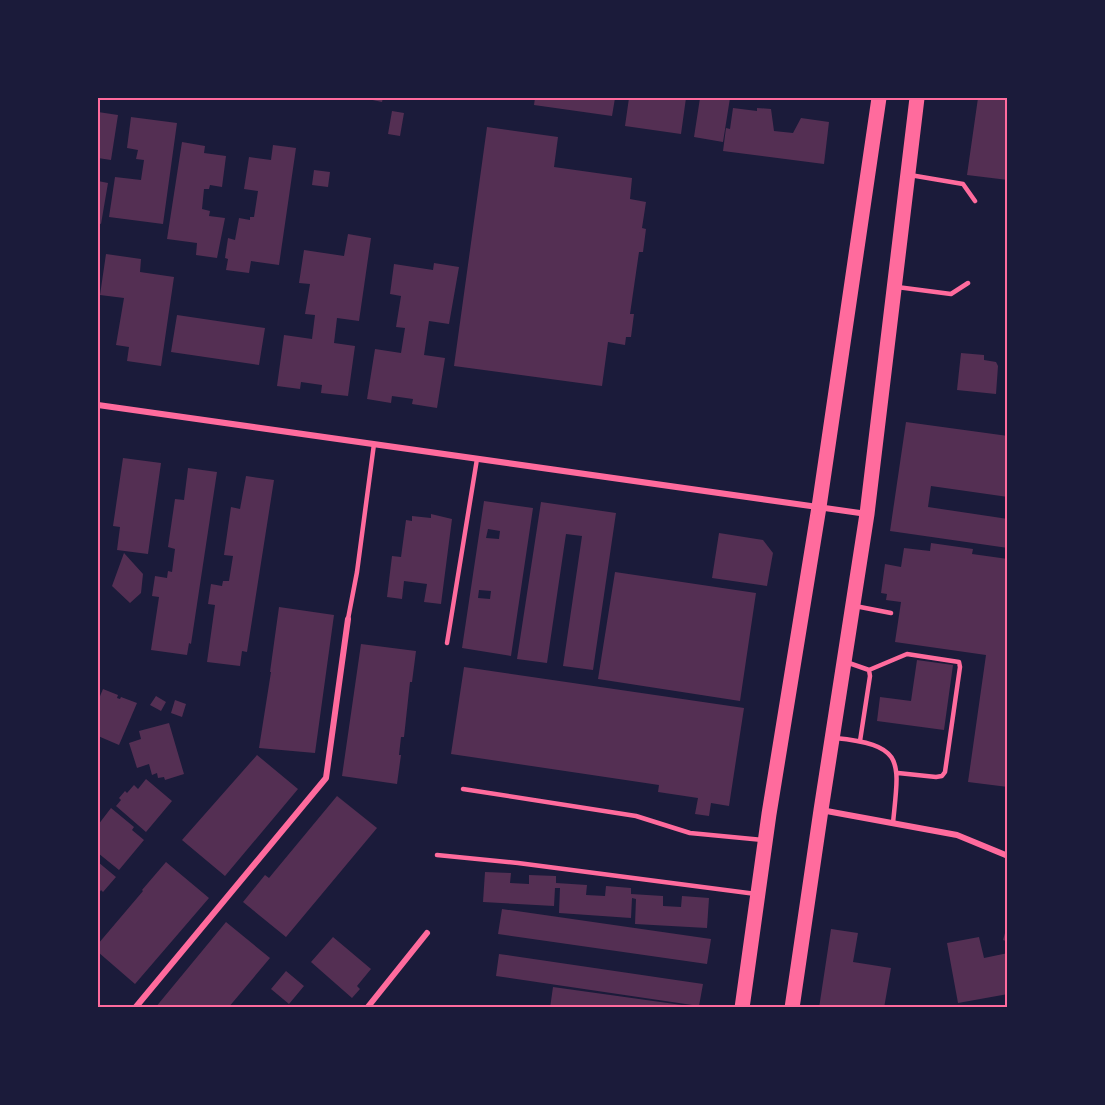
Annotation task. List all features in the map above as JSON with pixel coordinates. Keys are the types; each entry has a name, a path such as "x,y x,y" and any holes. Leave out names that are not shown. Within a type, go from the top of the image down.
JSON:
{"main road":[{"path":"742,1008 879,98"},
{"path":"792,1008 867,514 917,98"}],"street":[{"path":"98,405 867,514"},
{"path":"135,1008 326,778 348,619"},
{"path":"821,810 957,835 1008,856"},
{"path":"368,1007 427,933"}],"lane":[{"path":"908,175 963,184 975,201"},
{"path":"894,286 951,294 968,283"},
{"path":"348,619 357,572 374,444"},
{"path":"447,643 477,459"},
{"path":"853,606 891,613"},
{"path":"844,662 869,670 907,654 959,662 945,772 942,776 936,777 898,772"},
{"path":"860,741 869,670"},
{"path":"832,738 880,746 892,759 898,772 894,823"},
{"path":"463,789 636,816 690,833 766,841"},
{"path":"437,855 518,863 758,894"}],"building":[{"path":"363,98 383,98 382,102"},
{"path":"535,98 615,98 612,116 534,105"},
{"path":"629,98 686,98 681,134 625,126"},
{"path":"700,98 730,98 723,142 694,137"},
{"path":"978,98 1008,98 1008,180 967,175"},
{"path":"733,108 757,111 757,108 771,109 774,131 793,133 801,118 829,122 824,164 723,151 726,128 730,129"},
{"path":"392,111 404,113 400,136 388,134"},
{"path":"98,112 118,115 111,160 98,158"},
{"path":"131,117 177,123 163,224 109,217 115,177 141,180 144,160 136,159 138,150 127,148"},
{"path":"487,127 558,137 554,167 632,178 630,199 646,202 642,228 646,229 643,252 639,252 630,314 634,314 631,337 626,337 625,345 608,342 602,386 454,366"},
{"path":"182,142 205,146 204,153 226,156 222,187 210,185 209,189 204,189 202,209 210,211 209,216 225,218 217,258 196,255 197,243 167,239"},
{"path":"273,145 296,148 279,265 251,261 249,273 226,270 228,238 235,240 239,218 250,220 250,217 254,217 258,191 244,189 249,157 271,160"},
{"path":"314,170 330,172 328,187 312,185"},
{"path":"98,181 108,183 101,224 98,223"},
{"path":"348,234 371,238 359,321 337,318 334,343 355,346 348,396 321,393 322,385 301,382 300,389 277,386 284,335 312,339 315,315 305,314 310,284 299,283 304,250 344,256"},
{"path":"106,254 141,259 140,272 174,277 161,366 127,361 129,347 116,345 124,298 100,295"},
{"path":"434,263 459,267 449,324 429,321 424,355 445,358 437,408 412,404 413,399 392,396 391,403 367,399 375,349 401,353 405,328 396,327 401,296 390,294 394,264 433,270"},
{"path":"177,315 265,328 259,365 171,352"},
{"path":"961,353 984,355 984,360 996,362 998,366 996,394 957,390"},
{"path":"906,422 1008,436 1008,497 931,486 928,507 1008,519 1008,548 890,531"},
{"path":"123,458 161,463 148,554 117,550 120,527 113,526"},
{"path":"188,468 217,472 191,644 189,643 187,655 151,650 159,597 152,596 155,576 167,578 168,571 172,572 175,549 168,547 175,499 184,500"},
{"path":"246,476 274,480 247,652 242,651 240,666 207,662 215,605 208,604 211,584 222,586 223,581 229,581 233,556 224,555 231,507 240,509"},
{"path":"484,501 533,508 511,656 462,648","holes":["488,529 500,531 499,539 486,538","479,590 491,591 490,599 478,598"]},
{"path":"541,502 616,513 593,670 563,666 582,536 566,534 547,663 517,659"},
{"path":"431,514 452,519 441,604 424,602 427,584 404,581 402,599 387,597 392,556 401,557 406,520 412,521 412,516 431,518"},
{"path":"719,533 763,540 773,553 767,586 712,578"},
{"path":"931,543 973,549 972,554 1008,559 1008,787 968,782 986,655 895,642 901,602 886,600 887,594 881,593 885,564 901,567 904,548 930,551"},
{"path":"124,553 143,574 141,593 130,603 112,586"},
{"path":"615,572 756,593 740,701 598,679"},
{"path":"279,607 334,615 315,753 259,748"},
{"path":"361,644 416,651 404,737 401,737 397,784 342,776"},
{"path":"917,660 953,665 944,730 877,721 880,697 911,701"},
{"path":"464,667 744,708 729,806 711,803 709,816 695,814 698,798 658,792 659,785 451,754"},
{"path":"103,689 118,695 117,698 121,697 137,703 119,745 98,736 98,701"},
{"path":"156,696 166,702 161,711 150,705"},
{"path":"175,700 186,704 182,717 171,713"},
{"path":"169,723 184,774 165,780 164,777 158,778 157,773 152,775 149,764 137,768 129,743 141,739 139,731"},
{"path":"257,755 298,789 225,876 182,840"},
{"path":"146,779 172,801 146,832 116,806 125,791 127,793 134,785 138,789"},
{"path":"337,796 377,828 286,937 243,902 265,875 269,878"},
{"path":"111,808 134,827 132,830 144,840 119,870 98,853 98,825"},
{"path":"98,862 116,877 98,895"},
{"path":"166,862 209,898 135,984 98,952 98,944"},
{"path":"485,872 511,873 510,883 529,884 529,875 556,876 556,883 587,885 586,895 605,896 606,886 631,888 631,894 663,896 663,906 681,907 682,896 709,898 707,928 635,924 636,899 632,898 631,918 559,913 560,888 555,888 554,906 483,902"},
{"path":"502,909 711,939 707,964 498,934"},
{"path":"226,922 270,958 228,1008 155,1008"},
{"path":"1008,926 1008,942 1003,940"},
{"path":"831,929 858,933 853,962 891,968 884,1008 819,1008"},
{"path":"333,937 371,969 357,986 360,989 352,998 311,962"},
{"path":"979,937 984,958 1008,953 1008,994 958,1003 947,943"},
{"path":"499,954 703,984 699,1006 496,976"},
{"path":"286,971 304,986 289,1004 271,989"},
{"path":"553,987 689,1006 688,1008 550,1008"}]}
